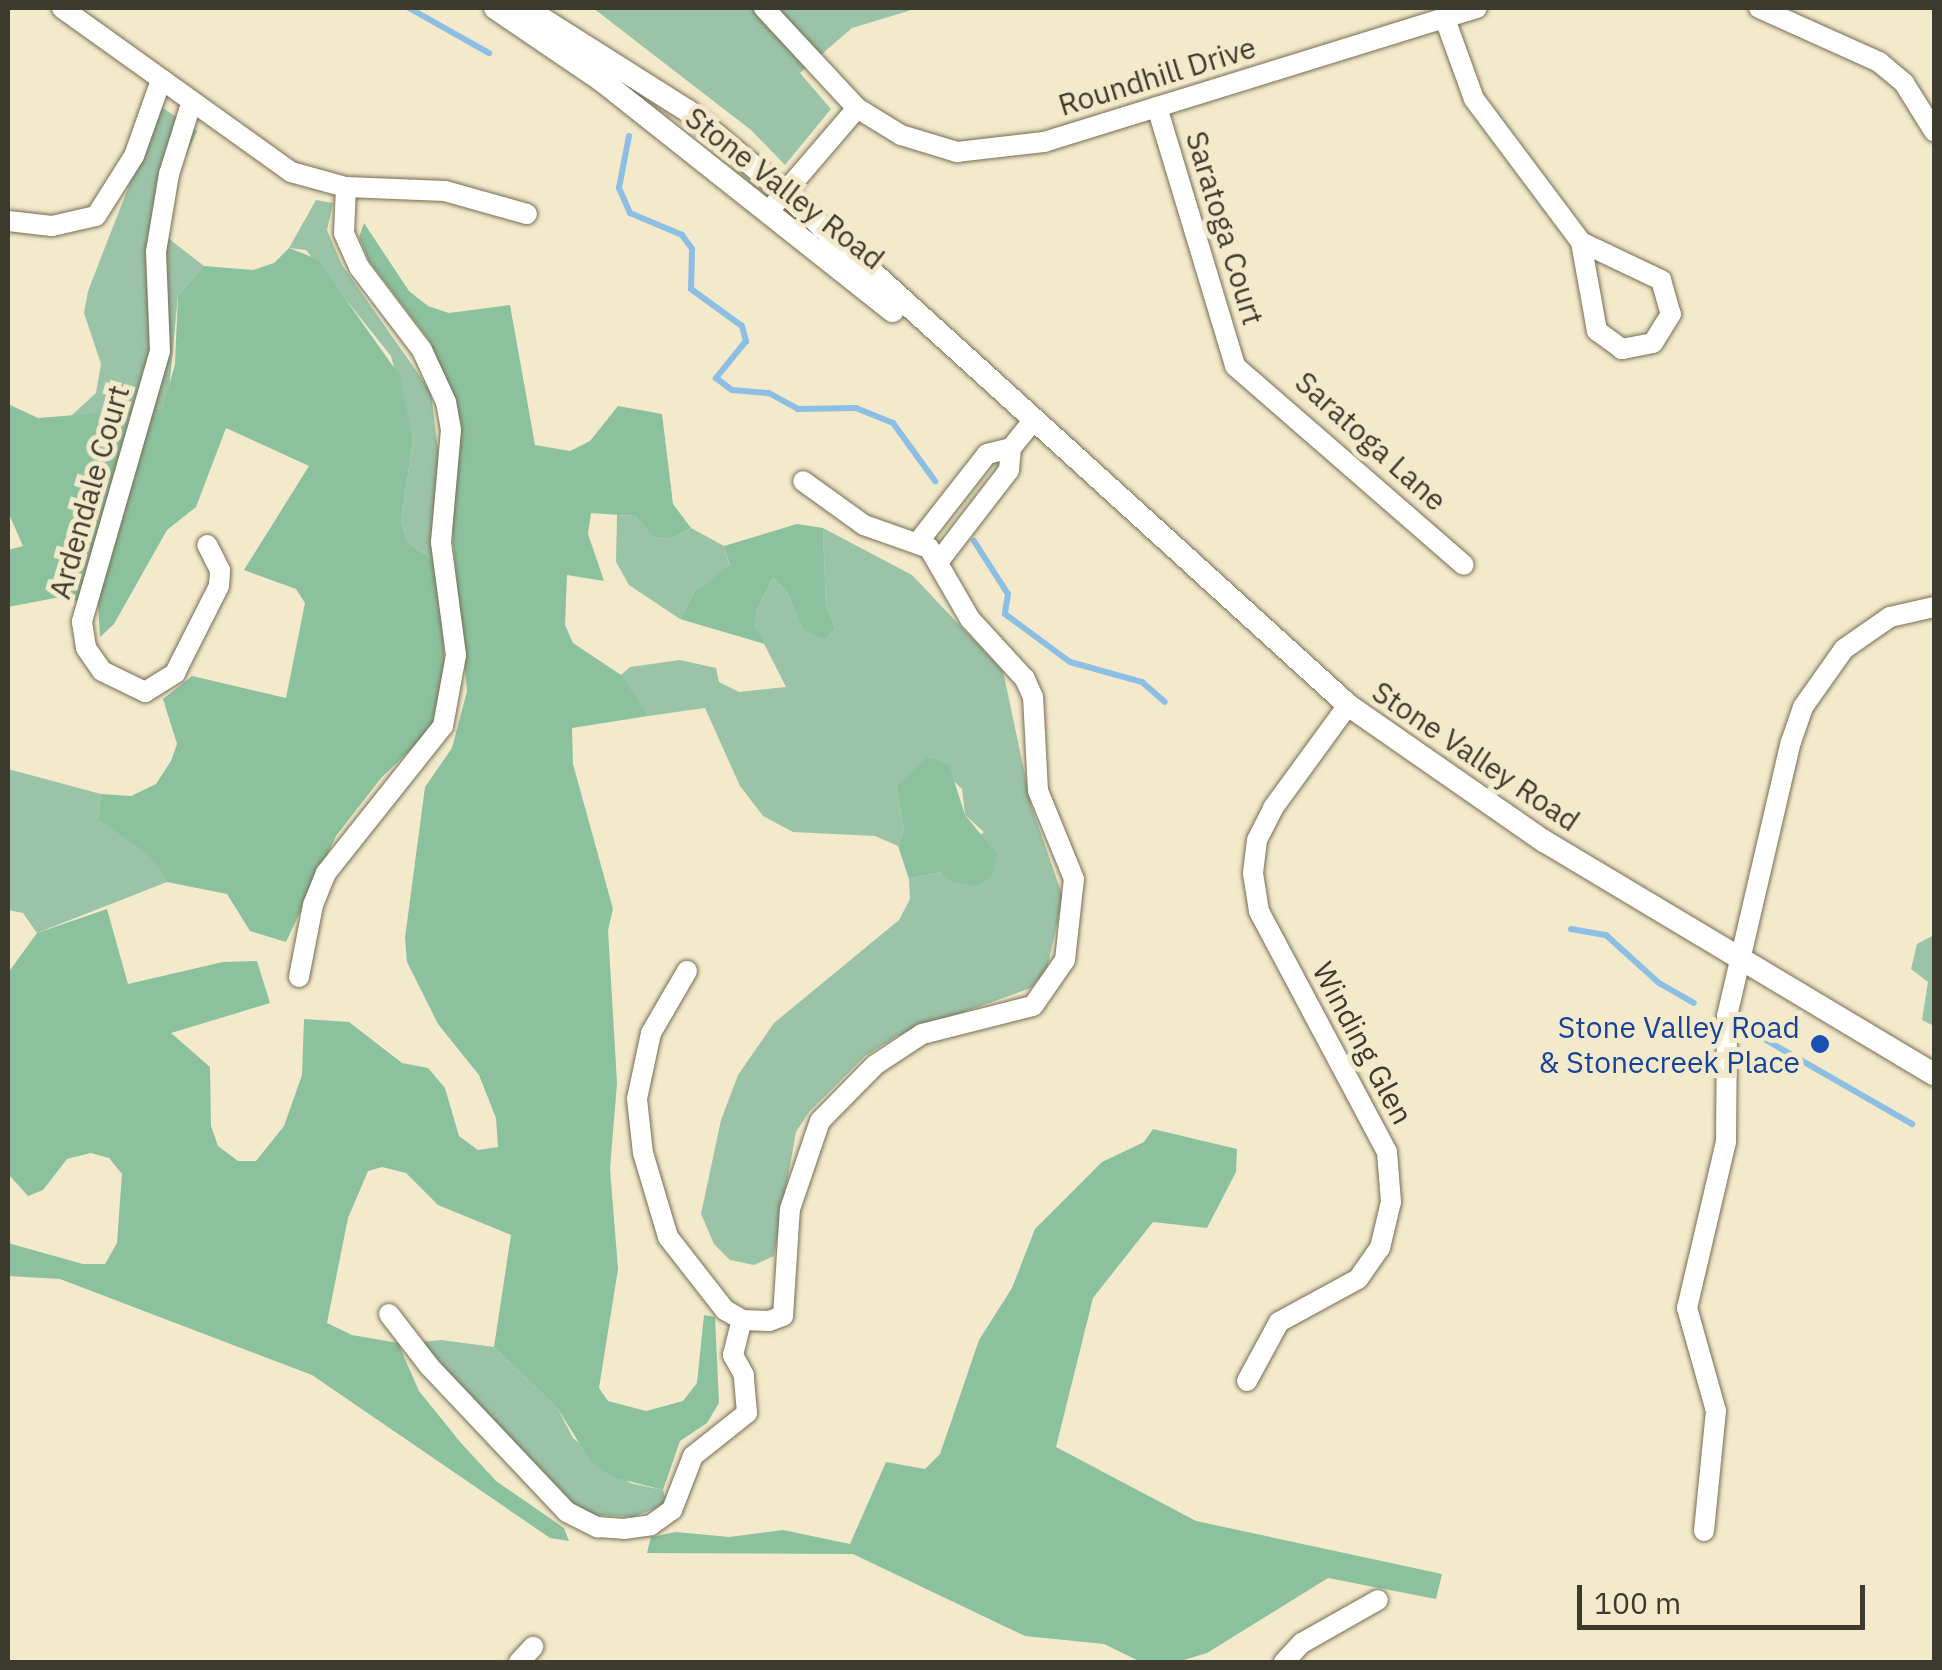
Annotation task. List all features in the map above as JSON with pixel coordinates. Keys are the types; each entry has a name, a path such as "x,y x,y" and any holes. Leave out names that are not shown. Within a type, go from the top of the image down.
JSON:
{"street":[{"path":"62,8 160,83 290,172 346,188 445,191 527,214"},
{"name":"Stone Valley Road","path":"496,8 601,80 1031,423"},
{"name":"Stone Valley Road","path":"525,8 688,111 785,193 1031,423 1348,704 1544,841 1740,962 1934,1074"},
{"name":"Roundhill Drive","path":"764,8 857,108 901,135 957,152 1044,142 1477,8"},
{"path":"1759,8 1880,62 1904,83 1934,132"},
{"path":"1445,19 1474,99 1581,242 1597,331 1622,349 1653,343 1670,314 1661,280 1581,242"},
{"path":"8,221 52,226 96,216 134,156 160,83"},
{"name":"Ardendale Court","path":"191,104 168,174 156,252 160,350 82,622 86,648 102,671 145,692 175,674 219,586 220,570 207,545"},
{"name":"Saratoga Court","path":"1157,107 1235,366"},
{"path":"768,212 857,108"},
{"path":"300,977 313,905 326,872 443,726 456,655 441,542 450,430 446,402 422,350 358,267 344,233 346,188"},
{"name":"Saratoga Lane","path":"1235,366 1464,565"},
{"path":"929,550 1010,470 1011,448 1031,423"},
{"path":"929,550 987,454 1011,448"},
{"path":"687,970 650,1033 638,1099 643,1153 668,1236 726,1310 742,1320 783,1316 797,1178 808,1140 836,1100 922,1034 1033,1006 1065,960 1074,879 1038,791 1033,697 1014,662 958,602 929,550 864,524 803,481"},
{"path":"1704,1531 1716,1411 1687,1308 1726,1142 1722,1051 1803,706 1832,662 1870,628 1912,610 1934,608"},
{"name":"Winding Glen","path":"1247,1382 1279,1322 1358,1278 1380,1248 1391,1202 1387,1152 1259,911 1252,873 1258,840 1273,808 1348,704"},
{"path":"390,1314 429,1366 567,1512 597,1527 624,1528 651,1525 672,1510 693,1456 747,1413 744,1375 733,1355 742,1320"},
{"path":"1284,1662 1302,1643 1378,1600"}],"green space":[{"path":"593,8 918,8 852,28 800,73 831,109 785,165 751,130"},
{"path":"160,106 197,131 180,168 168,238 204,266 178,295 169,391 163,408 71,416 96,393 101,364 84,313 88,291"},
{"path":"316,200 333,203 327,230 342,265 431,392 438,450 435,561 407,542 401,520 413,441 391,356 306,250 289,248"},
{"path":"364,223 409,291 428,306 449,313 510,305 535,445 570,451 590,441 618,406 662,414 673,504 691,528 670,539 655,537 635,516 591,513 588,534 604,581 567,575 565,625 573,643 621,675 648,716 572,728 573,764 613,909 608,930 617,1083 610,1169 618,1269 599,1388 608,1401 646,1411 683,1401 697,1383 704,1315 715,1317 719,1403 707,1423 680,1441 663,1490 613,1477 591,1462 558,1409 494,1347 511,1235 438,1205 406,1173 382,1167 368,1171 348,1218 327,1323 352,1335 398,1343 419,1391 461,1443 496,1481 564,1528 569,1541 550,1538 312,1375 60,1279 8,1276 8,1243 83,1264 105,1264 117,1243 122,1174 109,1158 91,1153 67,1159 43,1190 28,1196 8,1174 8,973 37,933 107,909 128,984 223,962 257,961 270,1003 171,1033 210,1067 211,1126 218,1146 238,1161 256,1161 284,1126 302,1075 304,1019 349,1022 402,1063 428,1068 445,1088 459,1136 478,1150 498,1147 496,1118 479,1075 438,1024 407,962 405,938 425,787 452,748 467,691 452,531 461,423 429,340 369,261 359,237"},
{"path":"289,248 317,259 400,376 413,441 401,520 407,542 435,561 444,685 432,729 381,778 336,836 286,942 250,931 227,894 167,882 147,853 98,820 101,794 131,796 156,784 177,744 163,699 192,676 286,698 305,603 296,589 244,570 309,466 226,428 196,507 167,530 114,624 100,637 98,603 55,598 8,607 8,550 23,546 8,512 8,404 38,418 163,408 175,364 178,295 204,266 253,270 274,263"},
{"path":"617,515 635,516 656,537 670,539 691,528 724,546 730,567 694,592 680,619 629,585 616,562"},
{"path":"797,524 823,528 826,605 835,628 824,639 803,629 787,592 773,578 758,607 755,626 765,644 680,619 694,592 730,566 724,546"},
{"path":"823,528 912,575 1003,671 1032,808 1063,897 1047,969 1031,988 897,1036 865,1056 809,1112 796,1132 774,1256 754,1265 730,1260 714,1244 701,1214 721,1120 738,1075 774,1023 899,920 910,899 909,879 941,872 984,832 965,815 962,789 928,757 896,786 904,829 898,846 875,836 793,832 763,816 740,786 705,708 648,716 629,695 621,675 630,667 680,660 716,668 719,682 739,692 786,687 755,626 758,607 773,578 787,592 803,628 835,628 826,605"},
{"path":"927,757 949,765 965,815 997,854 992,875 978,886 953,882 941,872 909,879 898,846 904,829 896,786"},
{"path":"8,769 101,794 98,820 147,852 167,882 37,933 23,913 8,910"},
{"path":"1934,935 1934,1026 1922,1020 1928,982 1911,969 1917,944"},
{"path":"1153,1129 1237,1149 1236,1172 1207,1228 1153,1222 1093,1298 1056,1447 1196,1521 1442,1574 1436,1599 1328,1578 1207,1653 1177,1662 1141,1662 1104,1644 1025,1636 853,1554 647,1553 651,1537 676,1532 729,1537 783,1530 850,1544 886,1462 925,1469 940,1454 979,1340 1012,1288 1035,1229 1102,1162 1144,1142"},
{"path":"441,1340 494,1347 558,1409 573,1438 630,1483 663,1490 667,1504 633,1517 581,1514 420,1342"}],"waterway":[{"path":"409,8 489,53"},
{"path":"629,136 619,188 630,213 682,235 692,249 691,289 742,326 746,341 716,378 732,390 769,393 798,409 856,408 893,423 935,481"},
{"path":"974,541 1008,594 1005,614 1070,662 1142,682 1165,702"},
{"path":"1571,929 1606,935 1659,983 1694,1003"},
{"path":"1752,1032 1912,1124"}],"place":[{"name":"Stone Valley Road & Stonecreek Place","path":"1820,1044"}]}
